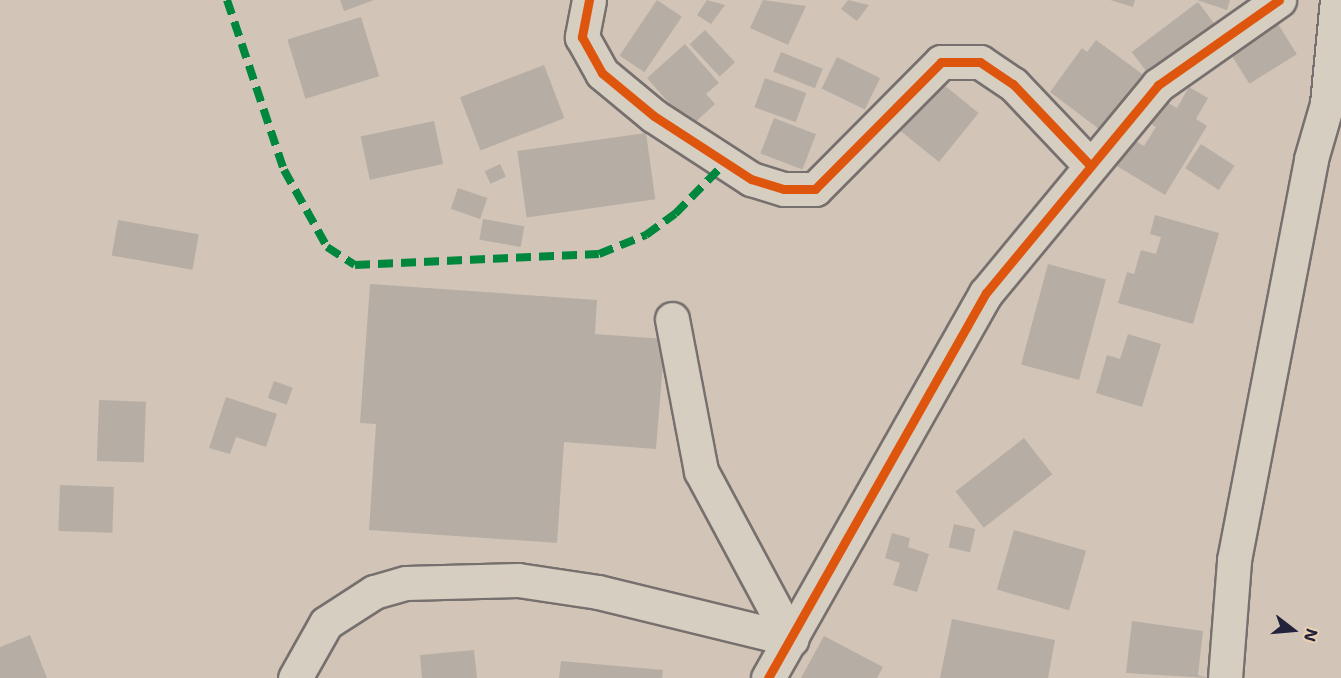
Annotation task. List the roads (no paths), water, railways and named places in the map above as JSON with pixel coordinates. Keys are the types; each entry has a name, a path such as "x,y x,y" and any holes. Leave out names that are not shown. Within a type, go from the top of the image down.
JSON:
{"street":[{"path":"589,0 582,37 602,73 654,116 751,179 784,189 815,189 941,62 980,62 1005,79 1089,164"},
{"path":"768,678 986,293 1089,164 1158,85 1279,0"},
{"path":"1225,678 1234,560 1311,159 1327,104 1337,0"},
{"path":"672,320 701,471 791,639"},
{"path":"296,678 326,623 374,592 406,583 518,580 598,592 791,639"}]}
